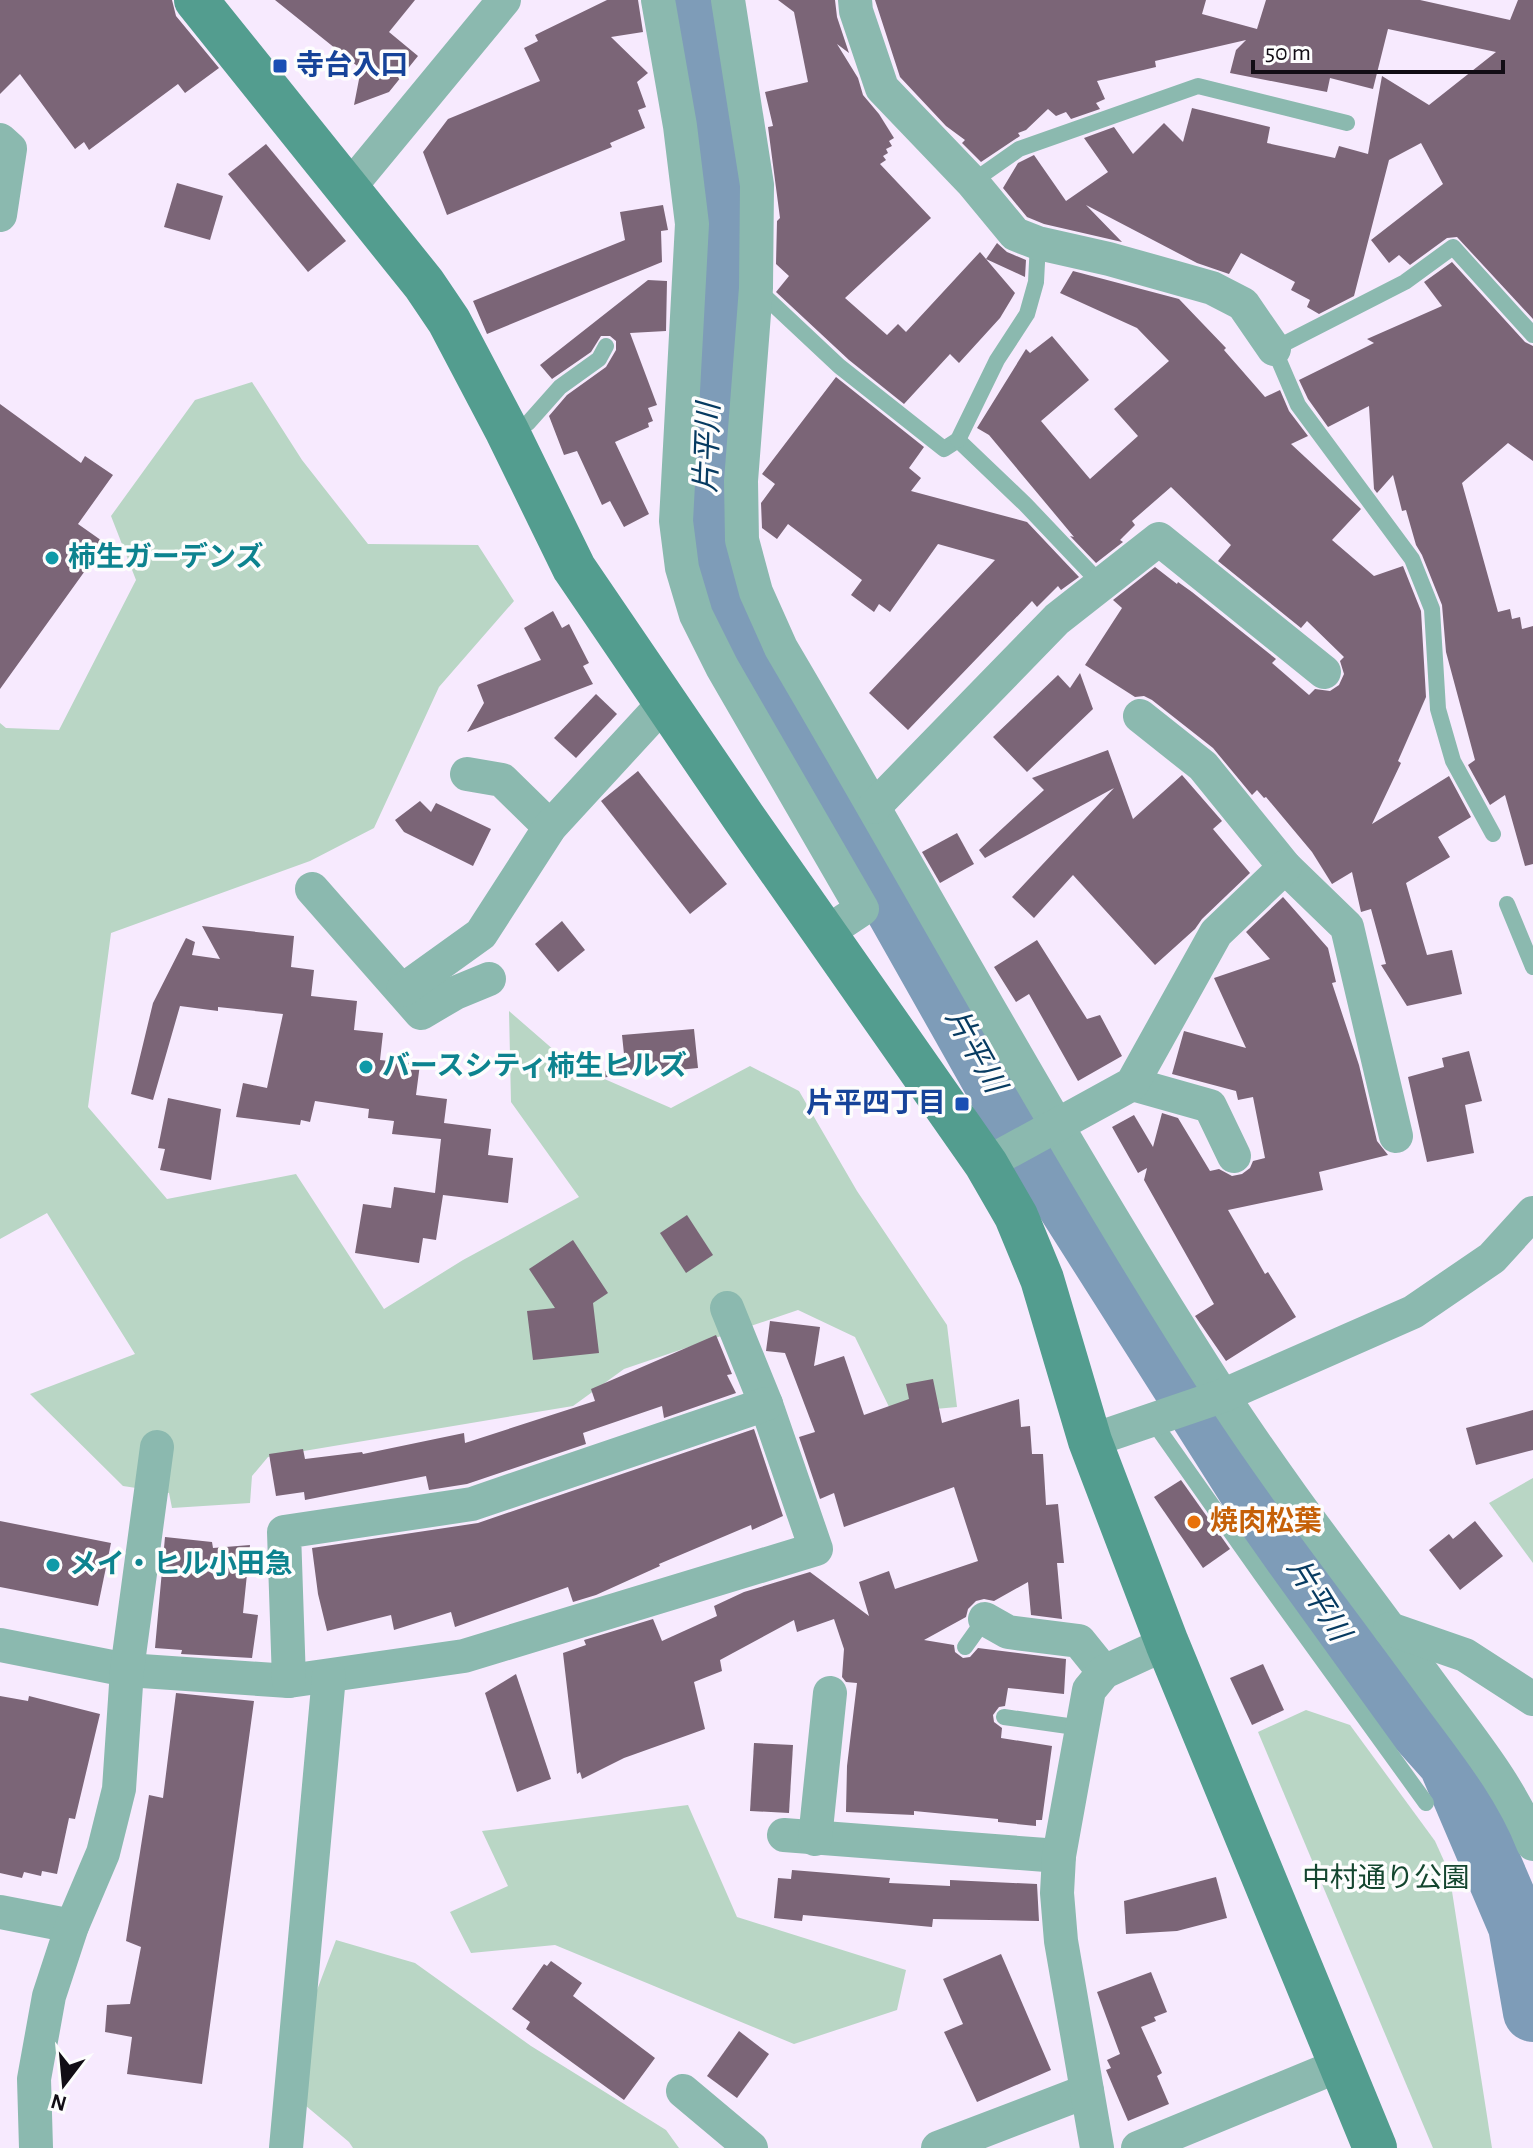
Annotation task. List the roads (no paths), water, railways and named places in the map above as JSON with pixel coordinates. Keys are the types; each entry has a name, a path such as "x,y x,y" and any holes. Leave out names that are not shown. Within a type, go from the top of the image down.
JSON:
{"main road":[{"path":"196,0 424,284 449,321 574,568 826,933 995,1159 1042,1279 1090,1441 1167,1643 1375,2148"}],"street":[{"path":"348,189 504,0"},
{"path":"658,0 680,126 692,224 676,521 682,568 696,615 722,667 862,909 826,933"},
{"path":"728,0 757,185 756,288 741,481 742,540 756,592 781,648 1056,1124 1185,1408 1311,1524 1487,1761 1523,1819 1533,1844"},
{"path":"855,0 882,88 972,182 1015,234 1038,243 1212,288 1243,304 1274,349"},
{"path":"0,140 10,149 0,215"},
{"path":"874,807 1057,619 1159,539 1324,672"},
{"path":"403,990 481,934 550,827 665,702"},
{"path":"1140,716 1203,766 1285,867 1347,927 1396,1136"},
{"path":"467,774 502,780 550,827"},
{"path":"995,1159 1132,1084 1216,933 1285,867"},
{"path":"312,889 421,1013 455,993 489,979"},
{"path":"1132,1084 1210,1106 1234,1156"},
{"path":"1090,1441 1185,1408 1413,1312 1492,1258 1533,1213"},
{"path":"0,1645 127,1670 289,1681 464,1656 816,1549 766,1404 727,1308"},
{"path":"289,1681 284,1532 472,1504 766,1404"},
{"path":"36,2148 34,2079 49,1996 72,1926 103,1853 119,1789 127,1670 157,1447"},
{"path":"985,1619 1008,1632 1079,1641 1104,1672"},
{"path":"1390,1629 1465,1655 1533,1699"},
{"path":"1097,2148 1061,1941 1057,1893 1059,1856 1089,1690 1104,1672 1167,1643"},
{"path":"286,2148 329,1676"},
{"path":"830,1693 800,1837 1059,1856"},
{"path":"0,1912 72,1926"},
{"path":"1138,2148 1340,2065"},
{"path":"683,2091 751,2148"},
{"path":"938,2148 1087,2091"}],"lane":[{"path":"972,182 1019,149 1198,86 1347,123"},
{"path":"756,288 839,366 944,449 958,440 997,360 1027,314 1036,282 1038,243"},
{"path":"1493,834 1453,761 1438,709 1432,609 1412,559 1298,405 1274,349 1405,282 1453,247 1533,335"},
{"path":"507,431 528,423 560,387 599,359 606,346"},
{"path":"958,440 1025,504 1101,584"},
{"path":"1507,904 1533,967"},
{"path":"1185,1408 1426,1803"},
{"path":"965,1647 985,1619"},
{"path":"1004,1717 1082,1728"}],"waterway":[{"name":"片平川","path":"692,0 720,217 704,490 717,594 748,660 805,749 1023,1135 1355,1658 1448,1762 1518,1926 1533,2012"}],"place":[{"name":"寺台入口","path":"280,66"},
{"name":"柿生ガーデンズ","path":"52,558"},
{"name":"バースシティ柿生ヒルズ","path":"366,1067"},
{"name":"片平四丁目","path":"962,1104"},
{"name":"焼肉松葉","path":"1194,1522"},
{"name":"メイ・ヒル小田急","path":"53,1565"}],"park label":[{"name":"中村通り公園","path":"1386,1879"}]}
